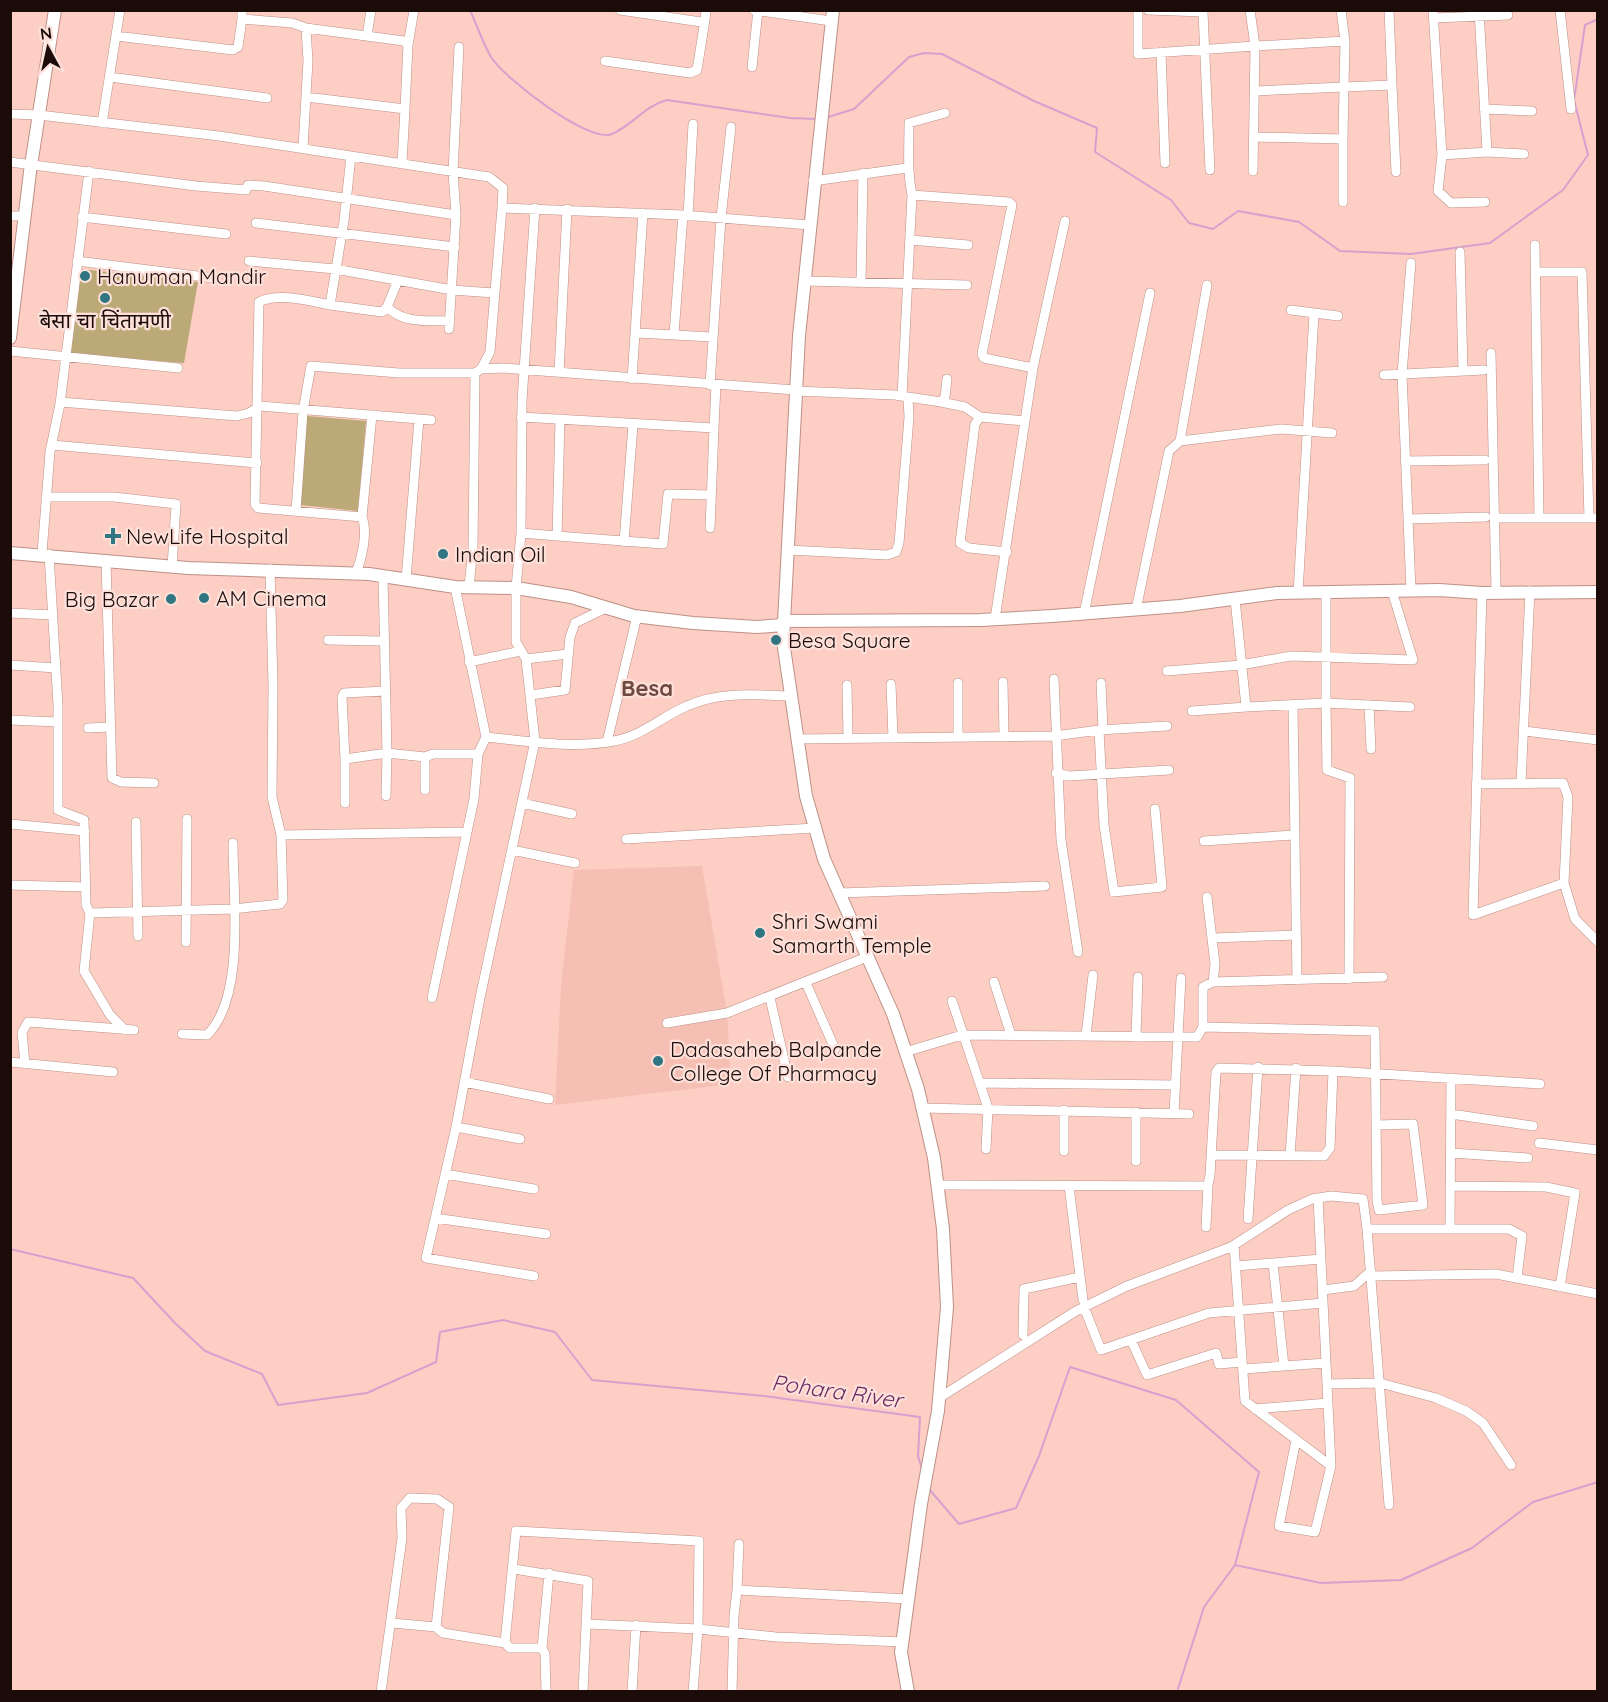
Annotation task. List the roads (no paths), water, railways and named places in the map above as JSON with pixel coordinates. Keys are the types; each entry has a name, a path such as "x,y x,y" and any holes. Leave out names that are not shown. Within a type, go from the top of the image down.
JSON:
{"street":[{"path":"10,338 15,268 25,216 55,10"},
{"path":"102,123 120,10"},
{"path":"279,22 280,10"},
{"path":"367,36 371,10"},
{"path":"402,164 408,45 414,10"},
{"path":"620,10 700,22 705,15"},
{"path":"1138,10 1138,54 1345,41"},
{"path":"1250,10 1255,46 1253,171"},
{"path":"1341,10 1345,41 1343,202"},
{"path":"1389,10 1396,172"},
{"path":"1560,10 1570,109"},
{"path":"752,67 757,11 832,16 813,181 795,391 783,623 806,796 839,893 893,1014 922,1108 938,1185 947,1307 938,1411 921,1504 901,1652 908,1692"},
{"path":"1154,11 1203,12 1210,170"},
{"path":"1485,202 1451,203 1438,191 1442,155 1433,14 1508,15"},
{"path":"1479,14 1487,152"},
{"path":"116,36 233,50 238,47 242,15 292,23 306,28 404,41 408,45"},
{"path":"605,61 690,73 697,70 705,15"},
{"path":"303,148 306,28"},
{"path":"387,307 399,317 408,320 449,325 455,247 456,214 453,172 459,47"},
{"path":"1161,52 1165,163"},
{"path":"110,77 267,98"},
{"path":"1254,91 1392,85"},
{"path":"306,97 405,109"},
{"path":"1484,109 1532,111"},
{"path":"788,550 887,555 896,552 899,543 909,417 905,397 906,284 911,240 912,195 907,168 910,121 945,113"},
{"path":"10,114 39,115 303,148 489,177 498,182 503,188 490,352 478,371 473,548 468,587"},
{"path":"674,334 693,124"},
{"path":"710,528 714,428 712,337 731,127"},
{"path":"1254,137 1343,139"},
{"path":"1442,155 1487,152 1524,154"},
{"path":"330,305 351,156"},
{"path":"10,162 32,163 196,186 246,190 248,185 264,186 456,214"},
{"path":"813,181 907,168"},
{"path":"25,1064 22,1032 28,1022 130,1030 110,1015 84,972 90,913 86,905 84,820 58,810 56,668 53,615 45,554 46,497 89,171"},
{"path":"861,283 863,173"},
{"path":"912,195 1009,202 1012,206 982,354 984,358 1033,368"},
{"path":"502,208 686,215 809,225"},
{"path":"534,1276 426,1258 456,1127 535,741 531,695 524,655 516,642 516,588 520,533 521,417 535,208"},
{"path":"559,373 567,209"},
{"path":"632,379 637,333 643,213"},
{"path":"10,216 25,216"},
{"path":"82,217 226,234"},
{"path":"995,620 1033,368 1065,221"},
{"path":"256,223 455,247"},
{"path":"911,240 968,244"},
{"path":"1535,245 1539,518"},
{"path":"1460,252 1463,371"},
{"path":"77,261 213,278"},
{"path":"249,261 335,269 452,290 494,293"},
{"path":"1411,590 1402,374 1412,263"},
{"path":"1408,519 1593,518 1582,273 1536,272"},
{"path":"362,517 258,508 255,504 259,302 265,298 289,299 382,312 387,307 398,280"},
{"path":"804,281 967,285"},
{"path":"1180,441 1207,285"},
{"path":"1084,614 1150,293"},
{"path":"1291,310 1338,316"},
{"path":"1298,592 1314,314"},
{"path":"637,333 712,337"},
{"path":"10,351 178,368"},
{"path":"1491,353 1491,518 1496,592"},
{"path":"296,511 303,411 311,366 399,373 524,370 905,397 965,406 980,417 1025,421"},
{"path":"1384,375 1484,370"},
{"path":"942,402 945,397 947,379"},
{"path":"60,402 237,416 258,407 431,420"},
{"path":"356,573 362,549 364,523 362,517 372,415"},
{"path":"521,417 714,428"},
{"path":"980,417 975,424 960,543 969,548 1007,552"},
{"path":"406,580 418,419"},
{"path":"556,536 560,420"},
{"path":"624,542 633,425"},
{"path":"1136,610 1169,451 1180,441 1281,429 1332,433"},
{"path":"52,445 257,463"},
{"path":"1406,461 1485,460"},
{"path":"520,533 663,544 668,494 711,495"},
{"path":"46,497 114,498 176,504 172,567"},
{"path":"10,553 45,554 172,567 356,573 455,587 516,588 571,597 637,616 693,623 757,627 783,623 995,620 1136,610 1298,592 1411,590 1482,593 1598,592"},
{"path":"106,560 112,778 121,782 154,783"},
{"path":"90,913 233,909 280,904 283,900 281,835 272,797 273,686 270,569"},
{"path":"383,576 382,641 386,691 386,796"},
{"path":"432,998 447,934 465,832 474,799 478,754 486,737 455,587"},
{"path":"1167,671 1241,665 1291,656 1413,660 1392,591"},
{"path":"1521,783 1530,591"},
{"path":"1326,593 1327,770 1350,778 1349,978"},
{"path":"1482,593 1473,915 1564,883"},
{"path":"1235,599 1246,707"},
{"path":"531,695 565,690 568,654 575,623 606,608"},
{"path":"10,614 53,615"},
{"path":"607,742 637,616"},
{"path":"328,640 382,641"},
{"path":"469,662 524,655 568,654"},
{"path":"10,665 56,668"},
{"path":"1054,679 1056,773 1061,840 1078,952"},
{"path":"1003,682 1004,737"},
{"path":"958,683 958,737"},
{"path":"1101,683 1104,825 1114,892 1162,886 1155,809"},
{"path":"891,684 893,738"},
{"path":"847,685 848,738"},
{"path":"345,803 342,697 344,693 386,691"},
{"path":"486,737 588,745 642,733 662,718 689,704 713,698 739,695 791,696"},
{"path":"1192,711 1326,703 1410,707"},
{"path":"1293,705 1297,980"},
{"path":"1369,705 1371,749"},
{"path":"10,720 58,722"},
{"path":"797,739 1055,736 1101,730 1167,726"},
{"path":"88,728 110,727"},
{"path":"1524,731 1598,740"},
{"path":"345,759 387,753 425,757 433,754 478,754"},
{"path":"425,757 425,790"},
{"path":"1056,773 1069,776 1169,770"},
{"path":"1476,784 1563,783 1568,797 1564,883 1575,919 1598,942"},
{"path":"522,803 572,814"},
{"path":"186,942 187,819"},
{"path":"136,822 138,936"},
{"path":"10,824 84,831"},
{"path":"626,840 815,828"},
{"path":"281,835 465,832"},
{"path":"1204,842 1294,835"},
{"path":"182,1034 207,1035 224,1011 234,962 233,843"},
{"path":"512,850 574,863"},
{"path":"10,885 86,887"},
{"path":"839,893 1045,886"},
{"path":"1207,897 1215,964 1213,982"},
{"path":"1213,938 1296,935"},
{"path":"667,1023 727,1014 867,957"},
{"path":"1086,1036 1093,975"},
{"path":"1136,1037 1138,977"},
{"path":"905,1052 964,1035 1197,1037 1203,1027 1203,987 1213,982 1383,977"},
{"path":"1174,1113 1181,978"},
{"path":"994,982 1011,1035"},
{"path":"806,983 835,1049"},
{"path":"770,998 788,1077"},
{"path":"952,1000 988,1108 986,1149"},
{"path":"1203,1027 1375,1031 1375,1074 1377,1201 1379,1210 1423,1205 1413,1124 1376,1125"},
{"path":"10,1062 113,1072"},
{"path":"1206,1227 1216,1072 1222,1067 1296,1068 1540,1084"},
{"path":"1248,1219 1258,1067"},
{"path":"1290,1156 1296,1068"},
{"path":"1212,1155 1324,1156 1330,1148 1333,1071"},
{"path":"1450,1229 1451,1078"},
{"path":"464,1082 549,1099"},
{"path":"980,1083 1175,1085"},
{"path":"922,1108 1189,1114"},
{"path":"1064,1110 1064,1151"},
{"path":"1136,1112 1136,1161"},
{"path":"1451,1114 1533,1126"},
{"path":"456,1127 520,1139"},
{"path":"1539,1143 1598,1150"},
{"path":"1450,1153 1528,1158"},
{"path":"445,1174 534,1189"},
{"path":"938,1185 1208,1185"},
{"path":"1069,1186 1084,1304 1101,1350 1209,1313 1323,1303"},
{"path":"1450,1186 1546,1187 1575,1193 1560,1287"},
{"path":"939,1398 1084,1304 1234,1245 1288,1210 1318,1198 1331,1196 1377,1201"},
{"path":"1296,1440 1279,1526 1315,1532 1331,1466 1318,1198"},
{"path":"1363,1199 1389,1505"},
{"path":"435,1218 546,1234"},
{"path":"1367,1229 1509,1229 1522,1236 1517,1278"},
{"path":"1234,1245 1245,1401 1331,1466"},
{"path":"1236,1266 1321,1259"},
{"path":"1273,1263 1284,1366"},
{"path":"1323,1290 1354,1286 1371,1274 1496,1274 1598,1294"},
{"path":"1023,1335 1024,1288 1080,1277"},
{"path":"1131,1340 1147,1375 1216,1353 1219,1364 1284,1366 1326,1363"},
{"path":"1327,1384 1380,1383 1437,1398 1466,1411 1483,1423 1511,1465"},
{"path":"1255,1409 1328,1403"},
{"path":"381,1692 402,1538 402,1508 410,1498 437,1499 449,1507 436,1627"},
{"path":"505,1643 516,1531 699,1541 698,1629 693,1692"},
{"path":"732,1692 739,1544"},
{"path":"513,1569 588,1581 588,1623 583,1692"},
{"path":"546,1692 546,1654 542,1648 549,1573"},
{"path":"737,1590 908,1599"},
{"path":"392,1623 436,1627 443,1633 505,1643 510,1648 542,1648"},
{"path":"588,1623 698,1629 776,1637 903,1642"},
{"path":"632,1692 636,1625"}],"waterway":[{"path":"470,10 491,57 499,67 548,107 585,129 601,134 612,134 652,107 667,100 790,118 816,119"},
{"path":"825,118 854,109 909,57 924,53 942,54 1034,101 1097,128 1095,152 1171,200 1189,223 1213,229 1238,211 1299,222 1340,251 1411,254 1490,243 1563,190 1588,155 1574,100 1585,25 1598,19"},
{"name":"Pohara River","path":"10,1249 133,1278 205,1351 262,1374 278,1405 367,1393 436,1362 440,1332 503,1320 555,1332 592,1380 764,1396 920,1417 918,1456 922,1469"},
{"name":"Pohara River","path":"929,1489 959,1524 1016,1508 1039,1456 1070,1367 1176,1400 1259,1472 1235,1565 1321,1583 1401,1580 1472,1548 1533,1502 1598,1482"},
{"path":"1177,1692 1204,1607 1235,1565"}],"place":[{"name":"Hanuman Mandir","path":"85,276"},
{"name":"बेसा चा चिंतामणी","path":"105,298"},
{"name":"NewLife Hospital","path":"113,536"},
{"name":"Indian Oil","path":"443,554"},
{"name":"AM Cinema","path":"204,598"},
{"name":"Big Bazar","path":"171,599"},
{"name":"Besa Square","path":"776,640"},
{"name":"Shri Swami Samarth Temple","path":"760,933"},
{"name":"Dadasaheb Balpande College Of Pharmacy","path":"658,1061"}],"district":[{"name":"Besa","path":"647,688"}]}
